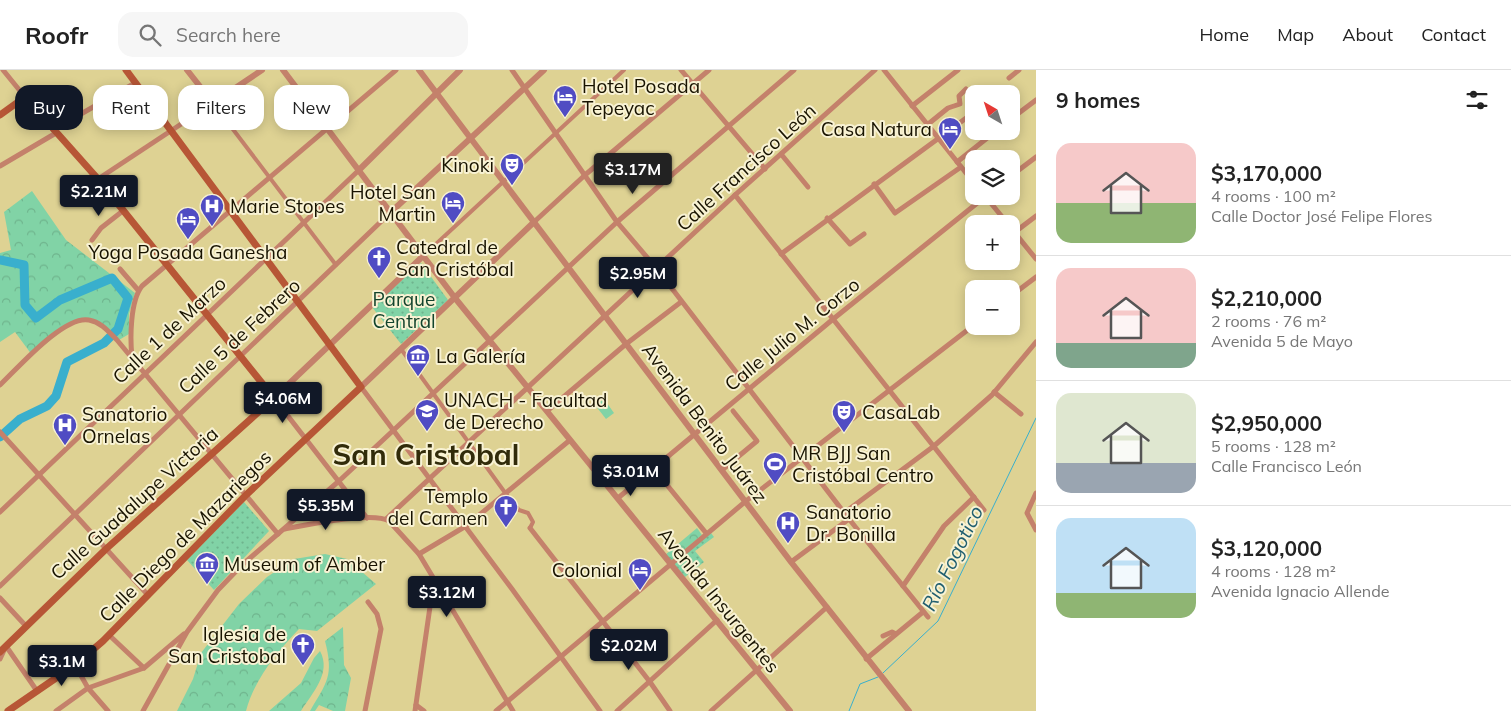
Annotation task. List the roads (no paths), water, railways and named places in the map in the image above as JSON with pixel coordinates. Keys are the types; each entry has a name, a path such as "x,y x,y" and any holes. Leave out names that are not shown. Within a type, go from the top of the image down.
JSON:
{"main road":[{"path":"126,70 170,132 361,387"},
{"path":"0,115 15,104"},
{"path":"55,132 124,210 274,398"},
{"name":"Calle Diego de Mazariegos","path":"9,711 75,665 109,635 245,496 361,387"},
{"name":"Calle Guadalupe Victoria","path":"0,652 106,549 274,398"}],"street":[{"path":"3,70 15,85"},
{"path":"187,70 199,85"},
{"path":"240,85 262,70"},
{"name":"Avenida Insurgentes","path":"283,70 294,85"},
{"path":"349,110 396,70"},
{"name":"Avenida Benito Juárez","path":"419,70 791,562 909,711"},
{"path":"359,170 460,70"},
{"path":"512,70 617,222 657,269 802,456 848,519 928,617"},
{"path":"391,212 544,70"},
{"path":"423,256 624,70"},
{"path":"681,70 765,169"},
{"path":"600,711 466,526 361,387 585,175 709,70"},
{"path":"143,711 187,632 218,590 242,565 339,481 617,222 794,70"},
{"name":"Calle Francisco León","path":"386,518 735,195 875,70"},
{"path":"884,70 965,171"},
{"path":"912,106 958,70"},
{"path":"1008,78 1019,70"},
{"path":"0,166 135,83"},
{"path":"927,125 948,108 960,104 959,96 965,90"},
{"path":"1020,112 1036,100"},
{"path":"781,254 827,218 965,118"},
{"path":"98,179 178,127"},
{"path":"233,130 336,265"},
{"path":"132,358 130,340 138,290 326,130"},
{"name":"Avenida Insurgentes","path":"328,130 454,298 790,711"},
{"path":"957,162 985,140"},
{"path":"781,154 808,187"},
{"path":"1020,169 1036,157"},
{"path":"874,184 895,213 962,167"},
{"name":"Calle 1 de Marzo","path":"0,512 359,170"},
{"path":"735,195 984,510"},
{"name":"Calle Julio M. Corzo","path":"618,498 974,205"},
{"path":"992,205 1001,215"},
{"path":"92,240 101,228 124,210"},
{"name":"Calle 5 de Febrero","path":"0,586 391,212"},
{"path":"1020,226 1036,216"},
{"path":"827,218 850,244 864,234"},
{"path":"1020,239 1036,259"},
{"name":"Calle Guadalupe Victoria","path":"274,398 423,256"},
{"path":"120,269 138,290"},
{"path":"1020,289 1036,277"},
{"path":"547,411 626,344 682,302"},
{"path":"0,385 60,330 75,321 88,320 106,328 278,534"},
{"path":"496,711 746,501 965,332"},
{"path":"844,513 934,446 994,392 1036,342"},
{"path":"401,349 506,494 519,510 528,512 534,522 530,528 650,682 670,711"},
{"path":"994,392 1021,414"},
{"path":"274,398 367,518"},
{"path":"722,470 757,441 733,411"},
{"path":"0,432 40,473 148,595"},
{"path":"419,554 466,526 570,440"},
{"path":"654,469 706,534"},
{"path":"1035,496 1027,513 1036,530"},
{"path":"903,586 944,526 974,497"},
{"path":"284,529 330,521 386,518 419,554 513,711"},
{"path":"791,562 848,519"},
{"path":"424,711 415,708 434,578"},
{"path":"0,598 25,626"},
{"path":"365,711 381,629 377,614 368,602"},
{"path":"711,711 827,607"},
{"path":"866,659 923,612"},
{"path":"617,711 717,620"},
{"path":"56,711 88,688 144,668 187,632"},
{"path":"883,636 892,632 896,634"},
{"path":"109,635 144,668"},
{"path":"6,646 37,691"},
{"name":"Calle Guadalupe Victoria","path":"0,658 6,646"},
{"path":"75,665 88,688 108,711"}],"waterway":[{"path":"0,260 24,265 25,305 36,318 60,300 112,278 128,298 118,329 104,343 67,362 56,396 47,406 20,419 0,437"},
{"name":"Río Fogotico","path":"883,673 938,621 1036,418"},
{"name":"Río Fogotico","path":"849,711 860,684 878,677"}],"place":[{"name":"Hotel Posada Tepeyac","path":"565,118"},
{"name":"Casa Natura","path":"950,150"},
{"name":"Kinoki","path":"512,186"},
{"name":"Hotel San Martin","path":"453,224"},
{"name":"Marie Stopes","path":"212,227"},
{"name":"Yoga Posada Ganesha","path":"188,240"},
{"name":"Catedral de San Cristóbal","path":"379,279"},
{"name":"La Galería","path":"418,377"},
{"name":"UNACH - Facultad de Derecho","path":"427,432"},
{"name":"CasaLab","path":"844,433"},
{"name":"Sanatorio Ornelas","path":"65,446"},
{"name":"MR BJJ San Cristóbal Centro","path":"775,485"},
{"name":"Templo del Carmen","path":"506,528"},
{"name":"Sanatorio Dr. Bonilla","path":"788,544"},
{"name":"Museum of Amber","path":"207,585"},
{"name":"Colonial","path":"640,591"},
{"name":"Iglesia de San Cristobal","path":"303,666"}],"district":[{"name":"San Cristóbal","path":"426,454"}],"park label":[{"name":"Parque Central","path":"404,310"}]}
